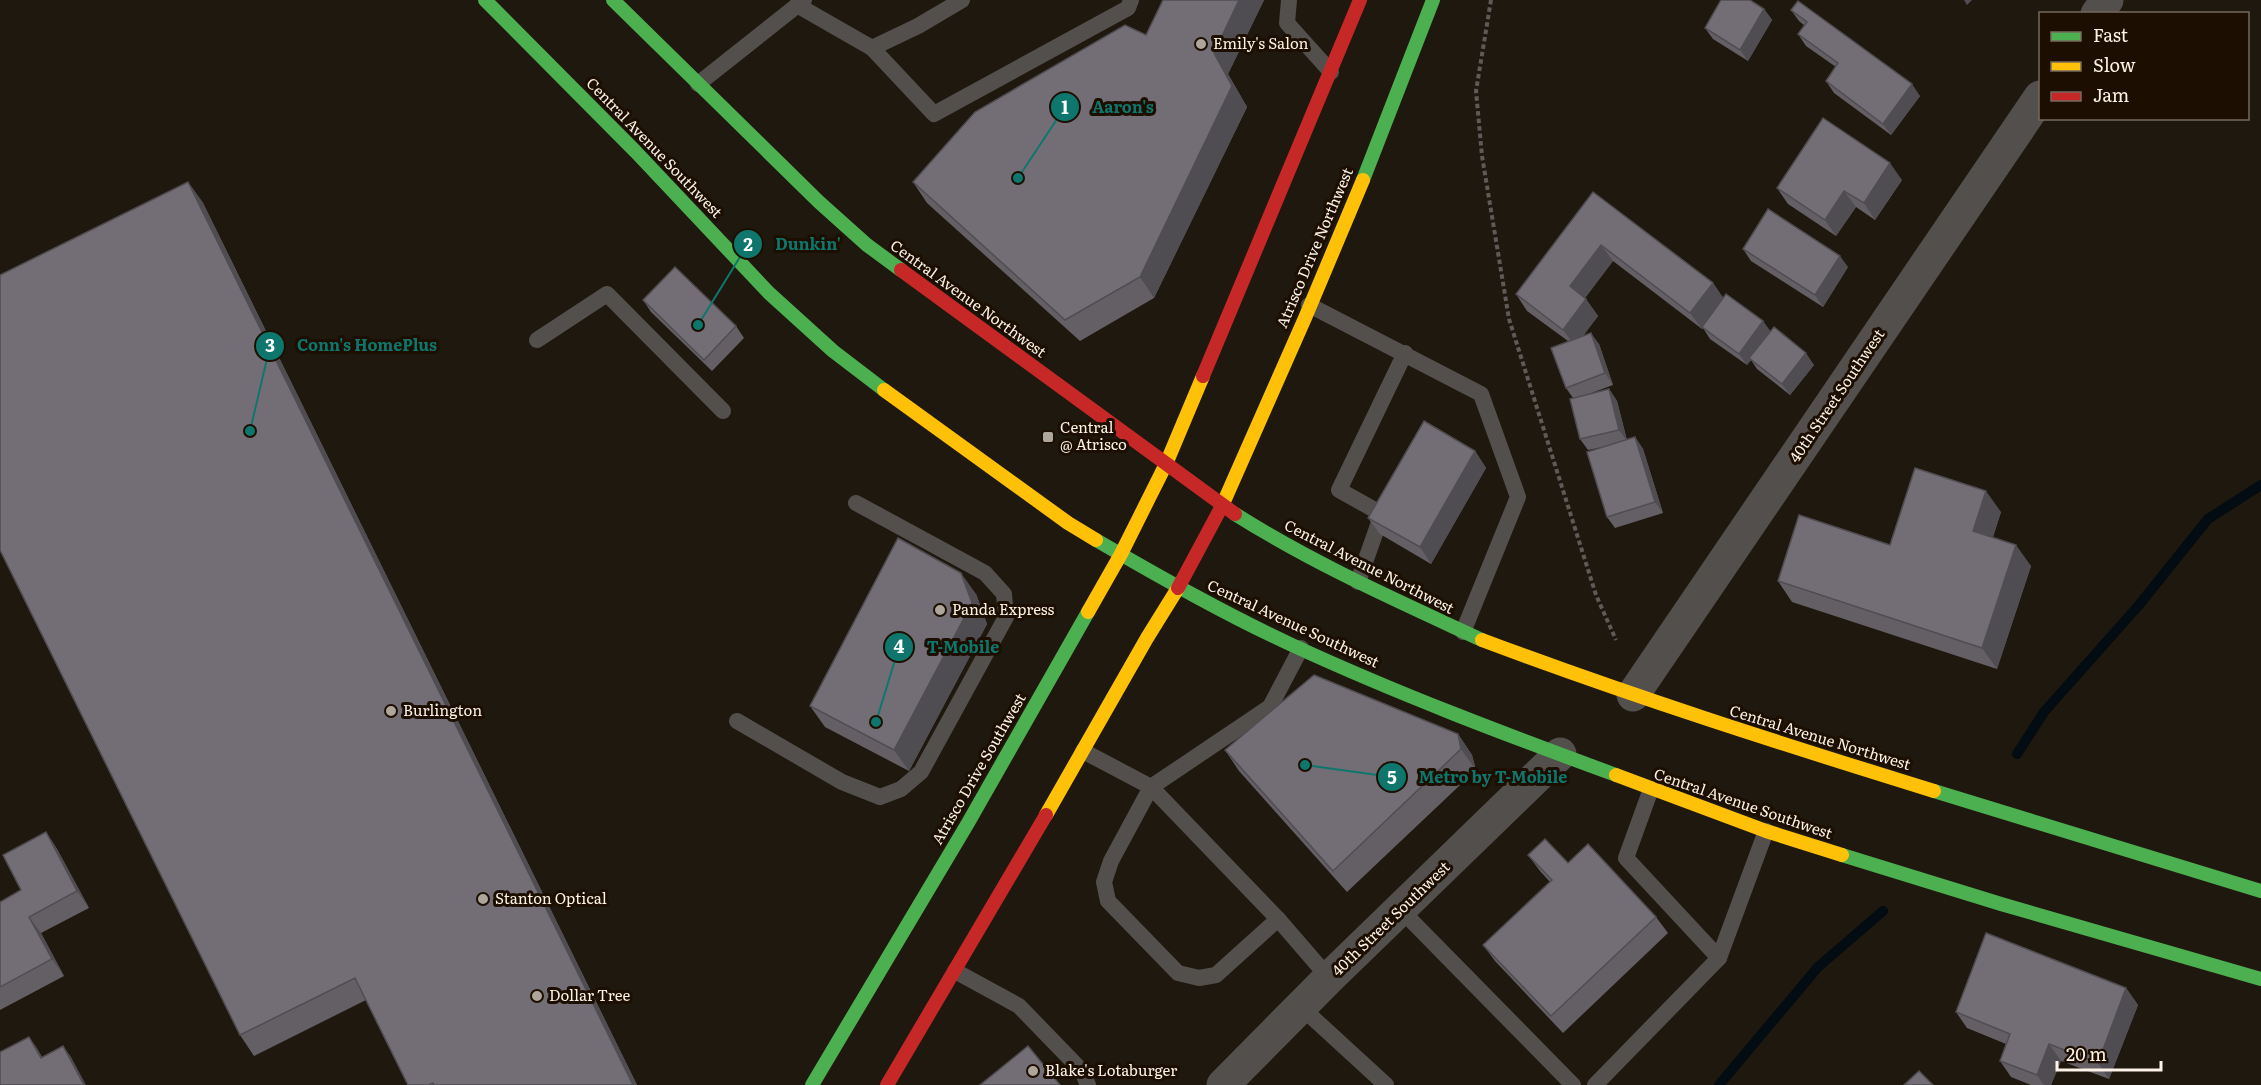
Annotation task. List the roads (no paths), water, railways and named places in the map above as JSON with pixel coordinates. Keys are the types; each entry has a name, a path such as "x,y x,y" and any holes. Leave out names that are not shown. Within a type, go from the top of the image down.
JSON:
{"main road":[{"name":"Central Avenue Southwest","path":"485,0 636,152 769,293 833,351 934,428 1068,523 1178,588 1301,648 1473,722 1766,831 2001,904 2261,979"},
{"name":"Central Avenue Northwest","path":"613,0 819,202 867,245 1222,506 1279,542 1464,632 1633,695 1765,739 2261,891"},
{"path":"1166,464 1360,0"},
{"name":"Atrisco Drive Northwest","path":"1222,506 1393,107 1433,0"},
{"name":"Atrisco Drive Southwest","path":"812,1085 962,834 1121,554 1166,464"},
{"path":"887,1085 1178,588 1222,506"}],"street":[{"name":"40th Street Southwest","path":"1633,695 2039,98"},
{"name":"40th Street Southwest","path":"1223,1085 1329,978 1560,754"}],"lane":[{"path":"872,48 918,26 962,0"},
{"path":"698,84 800,3 872,48 934,114 1128,8 1131,0"},
{"path":"1288,0 1287,23 1331,72"},
{"path":"537,340 606,294 723,411"},
{"path":"1309,305 1481,394 1518,497 1464,632"},
{"path":"1358,582 1382,514 1339,490 1405,353"},
{"path":"737,721 842,782 880,797 901,789 921,772 1006,617 1004,594 985,573 856,503"},
{"path":"1278,919 1216,975 1199,978 1178,973 1108,901 1104,882 1111,861 1151,787 1270,707 1301,648"},
{"path":"1083,751 1151,787 1278,919 1329,978"},
{"path":"1651,789 1626,858 1719,958"},
{"path":"1595,1085 1719,958 1766,831"},
{"path":"1401,910 1573,1085"},
{"path":"955,970 1019,1005 1082,1071 1088,1085"},
{"path":"1301,1007 1386,1085"}],"waterway":[{"path":"2017,754 2044,712 2139,605 2208,519 2261,485"},
{"path":"1719,1085 1818,967 1883,911"}],"place":[{"name":"Emily's Salon","path":"1201,44"},
{"name":"Aaron's","path":"1018,178"},
{"name":"Dunkin'","path":"698,325"},
{"name":"Conn's HomePlus","path":"250,431"},
{"name":"Central @ Atrisco","path":"1048,437"},
{"name":"Panda Express","path":"940,610"},
{"name":"Burlington","path":"391,711"},
{"name":"T-Mobile","path":"876,722"},
{"name":"Metro by T-Mobile","path":"1305,765"},
{"name":"Stanton Optical","path":"483,899"},
{"name":"Dollar Tree","path":"537,996"},
{"name":"Blake's Lotaburger","path":"1033,1071"}]}
